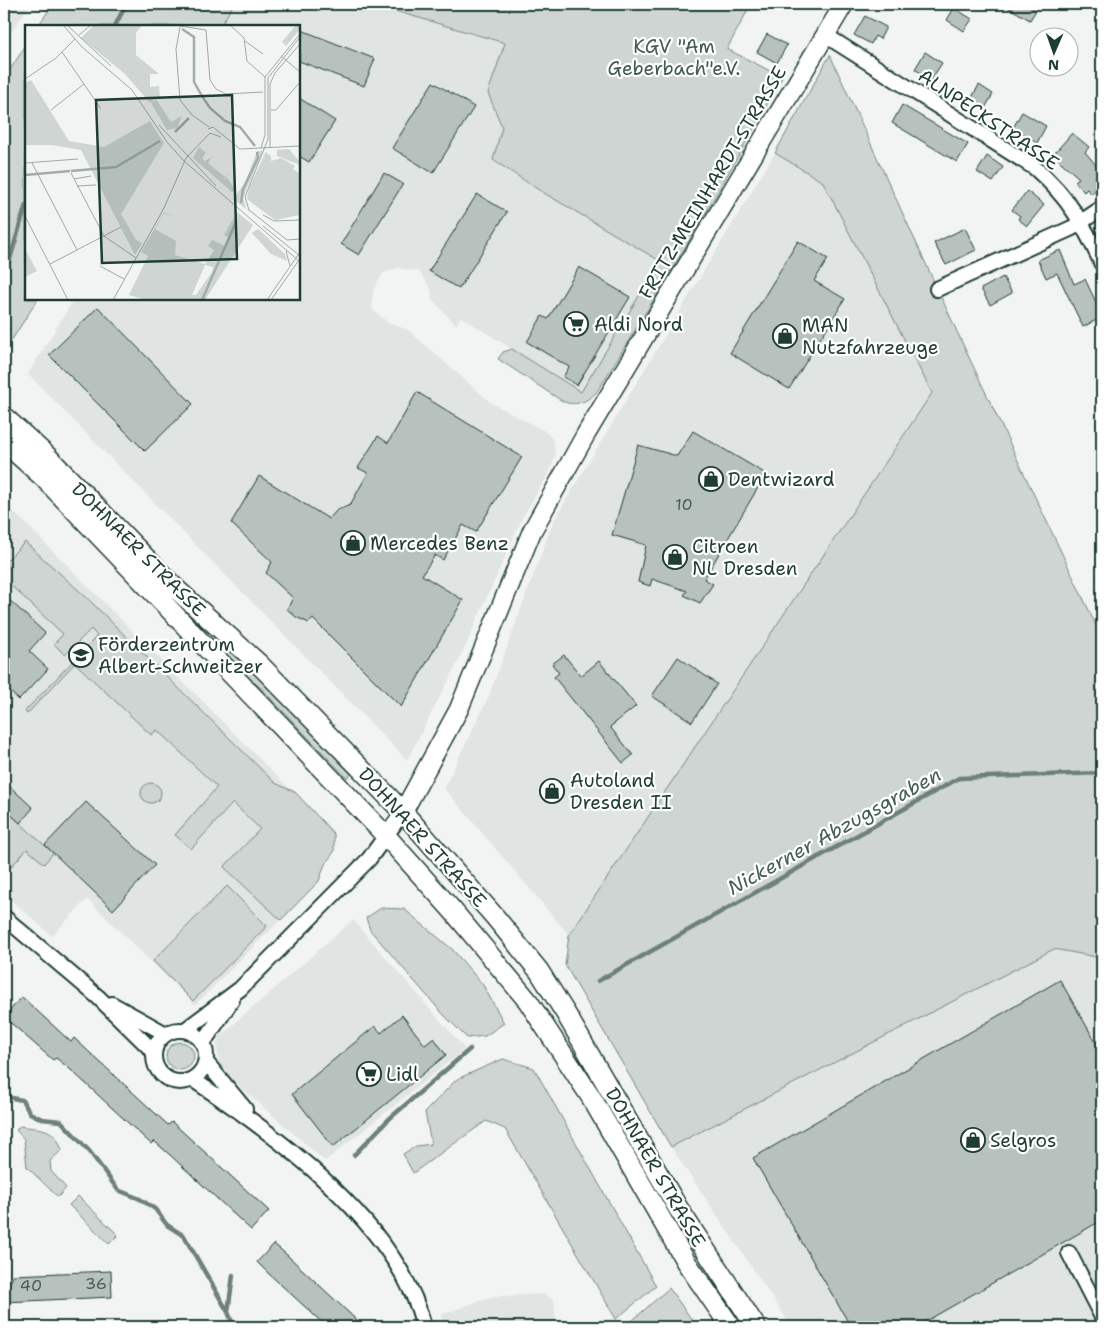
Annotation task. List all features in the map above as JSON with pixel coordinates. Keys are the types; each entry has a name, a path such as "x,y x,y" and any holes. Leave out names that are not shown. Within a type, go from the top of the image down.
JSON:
{"main road":[{"name":"DOHNAER STRASSE","path":"4,416 47,456 175,588 258,663 403,812 495,917 539,971 566,1014 678,1208 756,1327"},
{"name":"DOHNAER STRASSE","path":"4,442 43,477 387,837 453,911 528,1001 591,1097 686,1262 732,1327"}],"street":[{"name":"FRITZ-MEINHARDT-STRASSE","path":"240,988 362,866 387,837 403,812 459,708 532,530 586,434 844,4"},
{"name":"ALNPECKSTRASSE","path":"825,35 1035,168 1058,188 1081,220 1102,264"},
{"path":"937,289 1072,228 1081,220 1102,208"},
{"path":"4,917 98,997 154,1052"},
{"path":"185,1030 240,988"},
{"path":"203,1043 240,988"},
{"path":"98,997 166,1034"},
{"path":"176,1030 185,1030 193,1033 203,1043 206,1062 202,1071 192,1079 178,1082 165,1077 155,1063 154,1052 156,1046 166,1034 176,1030"},
{"path":"206,1062 257,1123"},
{"path":"192,1079 257,1123 325,1182 374,1233 395,1262 420,1310 424,1327"},
{"path":"1069,1253 1102,1316"},
{"path":"1096,1327 1102,1324"}],"shaded area":[{"path":"4,4 31,4 4,42"},
{"path":"234,4 371,4 505,43 488,93 502,127 493,160 539,190 660,261 581,392 461,317 456,325 432,299 431,289 419,271 397,268 383,273 373,291 372,309 388,323 408,330 490,402 546,432 554,442 555,456 550,471 523,516 459,660 407,760 28,374 73,300 300,300 300,25 221,25"},
{"path":"775,153 823,182 932,392 569,935 444,788 489,696 553,522"},
{"name":"Förderzentrum Albert-Schweitzer","path":"12,510 334,834 334,852 325,864 319,881 195,1005 87,899 52,936 4,895 4,518"},
{"path":"353,920 465,1049 325,1161 229,1077 219,1064 217,1045 219,1037"},
{"path":"1054,949 1102,958 1102,1327 792,1327 671,1147"},
{"path":"543,1294 554,1300 556,1327 445,1327 441,1315 490,1297"}],"green space":[{"path":"53,4 234,4 221,25 39,25"},
{"name":"KGV \"Am Geberbach\"e.V.","path":"371,4 751,4 727,49 782,77 738,157 668,276 596,393 588,399 580,403 571,404 562,401 498,359 503,352 512,349 581,392 660,261 539,190 493,160 502,127 488,93 505,43"},
{"path":"25,47 25,300 37,300 4,352 4,79"},
{"path":"830,55 965,349 1102,638 1102,958 1054,949 671,1147 565,965 569,935 932,393 823,182 775,153"},
{"path":"79,500 241,659 351,774 347,778 260,687 227,662"},
{"path":"25,542 86,597 275,783 295,792 334,834 334,852 325,864 319,881 281,920 224,867 260,829 233,803 191,849 175,835 217,787 157,730 151,735 75,663 27,714 25,711 97,636 91,629 65,655 54,644 63,634 4,579 4,563 7,565 5,562"},
{"path":"151,783 158,786 161,793 158,800 151,803 144,800 141,793 144,786"},
{"path":"8,812 53,853 44,864 27,849 10,868 4,865 4,816"},
{"path":"227,886 267,926 193,1001 153,961"},
{"path":"381,908 404,909 453,950 483,985 504,1023 485,1036 467,1038 442,1013 370,930 366,918"},
{"path":"180,1042 190,1046 194,1056 190,1066 180,1070 170,1066 166,1056 170,1046"},
{"path":"503,1059 534,1068 656,1286 616,1319 505,1129 486,1121 413,1173 403,1154 416,1146 431,1144 425,1112 457,1079"},
{"path":"20,1126 51,1132 59,1142 62,1150 50,1161 51,1171 66,1188 58,1197 27,1167 24,1139 16,1130"},
{"path":"78,1196 118,1235 109,1244 69,1205"},
{"path":"669,1288 697,1327 625,1327"}],"building":[{"path":"1002,4 1025,4 1036,10 1030,20"},
{"path":"954,8 972,19 964,31 947,20"},
{"path":"865,16 886,27 880,39 875,36 871,44 854,35"},
{"path":"300,29 375,59 364,86 300,61"},
{"path":"767,34 787,45 777,63 757,52"},
{"path":"925,52 942,63 931,80 915,69"},
{"path":"433,82 474,107 433,173 392,148"},
{"path":"979,85 993,94 985,108 971,99"},
{"path":"300,99 335,121 309,162 300,157"},
{"path":"902,105 968,144 957,162 892,123"},
{"path":"1022,112 1046,126 1037,143 1013,128"},
{"path":"1072,133 1089,147 1085,152 1102,172 1096,178 1102,185 1091,194 1087,189 1084,192 1075,181 1079,178 1053,155"},
{"path":"987,156 1003,167 993,182 977,172"},
{"path":"384,173 403,184 359,255 341,244"},
{"path":"1027,191 1044,205 1027,226 1018,219 1020,216 1012,210"},
{"path":"477,194 507,212 459,289 429,271"},
{"path":"965,228 976,250 946,265 934,243"},
{"path":"798,241 828,259 814,281 845,299 789,389 730,353"},
{"path":"1060,250 1074,284 1085,279 1102,315 1102,317 1083,327 1057,273 1046,278 1038,260"},
{"name":"Aldi Nord","path":"579,267 630,297 577,385 563,377 569,367 527,342 542,316 548,319"},
{"path":"1003,277 1012,293 990,305 981,289"},
{"path":"98,307 193,404 145,451 49,355"},
{"name":"Mercedes Benz","path":"417,392 522,457 476,532 463,525 443,560 435,555 422,575 463,600 401,707 313,619 309,623 296,617 287,609 293,598 266,573 272,562 231,523 259,476 329,519 337,510 350,505 368,473 358,468 378,436 388,443"},
{"path":"693,431 766,474 704,579 713,584 700,603 684,595 687,591 652,579 650,586 638,582 646,545 612,535 638,445 677,456"},
{"path":"4,595 45,633 29,651 48,669 19,700 4,686"},
{"path":"564,655 581,676 599,661 636,706 610,727 633,755 623,763 554,677 559,673 552,664"},
{"path":"678,657 717,684 692,722 652,696"},
{"path":"4,781 33,808 20,823 4,808"},
{"path":"86,802 155,865 113,910 45,845"},
{"name":"Selgros","path":"1060,980 1102,1053 1102,1220 916,1327 851,1327 753,1158"},
{"path":"22,997 71,1042 74,1038 168,1125 172,1122 269,1211 251,1230 154,1141 151,1144 71,1070 56,1058 53,1060 4,1017"},
{"name":"Lidl","path":"402,1015 425,1045 434,1038 446,1055 333,1147 292,1094 375,1026 381,1033"},
{"path":"274,1244 364,1327 327,1327 267,1272 257,1262"},
{"path":"111,1271 112,1297 4,1302 4,1281 12,1280 12,1275"}],"waterway":[{"path":"116,25 126,4"},
{"path":"4,279 25,208"},
{"name":"Nickerner Abzugsgraben","path":"598,981 959,778 1102,773"},
{"path":"354,1155 389,1119 470,1049"},
{"path":"4,1093 7,1097 22,1100 30,1113 42,1119 61,1121 90,1152 118,1190 140,1199 155,1209 167,1225 184,1236 228,1312 234,1327"},
{"path":"228,1312 233,1275"}],"place":[{"name":"Aldi Nord","path":"576,324"},
{"name":"MAN Nutzfahrzeuge","path":"785,336"},
{"name":"Dentwizard","path":"711,479"},
{"name":"Mercedes Benz","path":"353,543"},
{"name":"Citroen NL Dresden","path":"675,557"},
{"name":"Förderzentrum Albert-Schweitzer","path":"81,655"},
{"name":"Autoland Dresden II","path":"552,791"},
{"name":"Lidl","path":"369,1074"},
{"name":"Selgros","path":"973,1140"}]}
